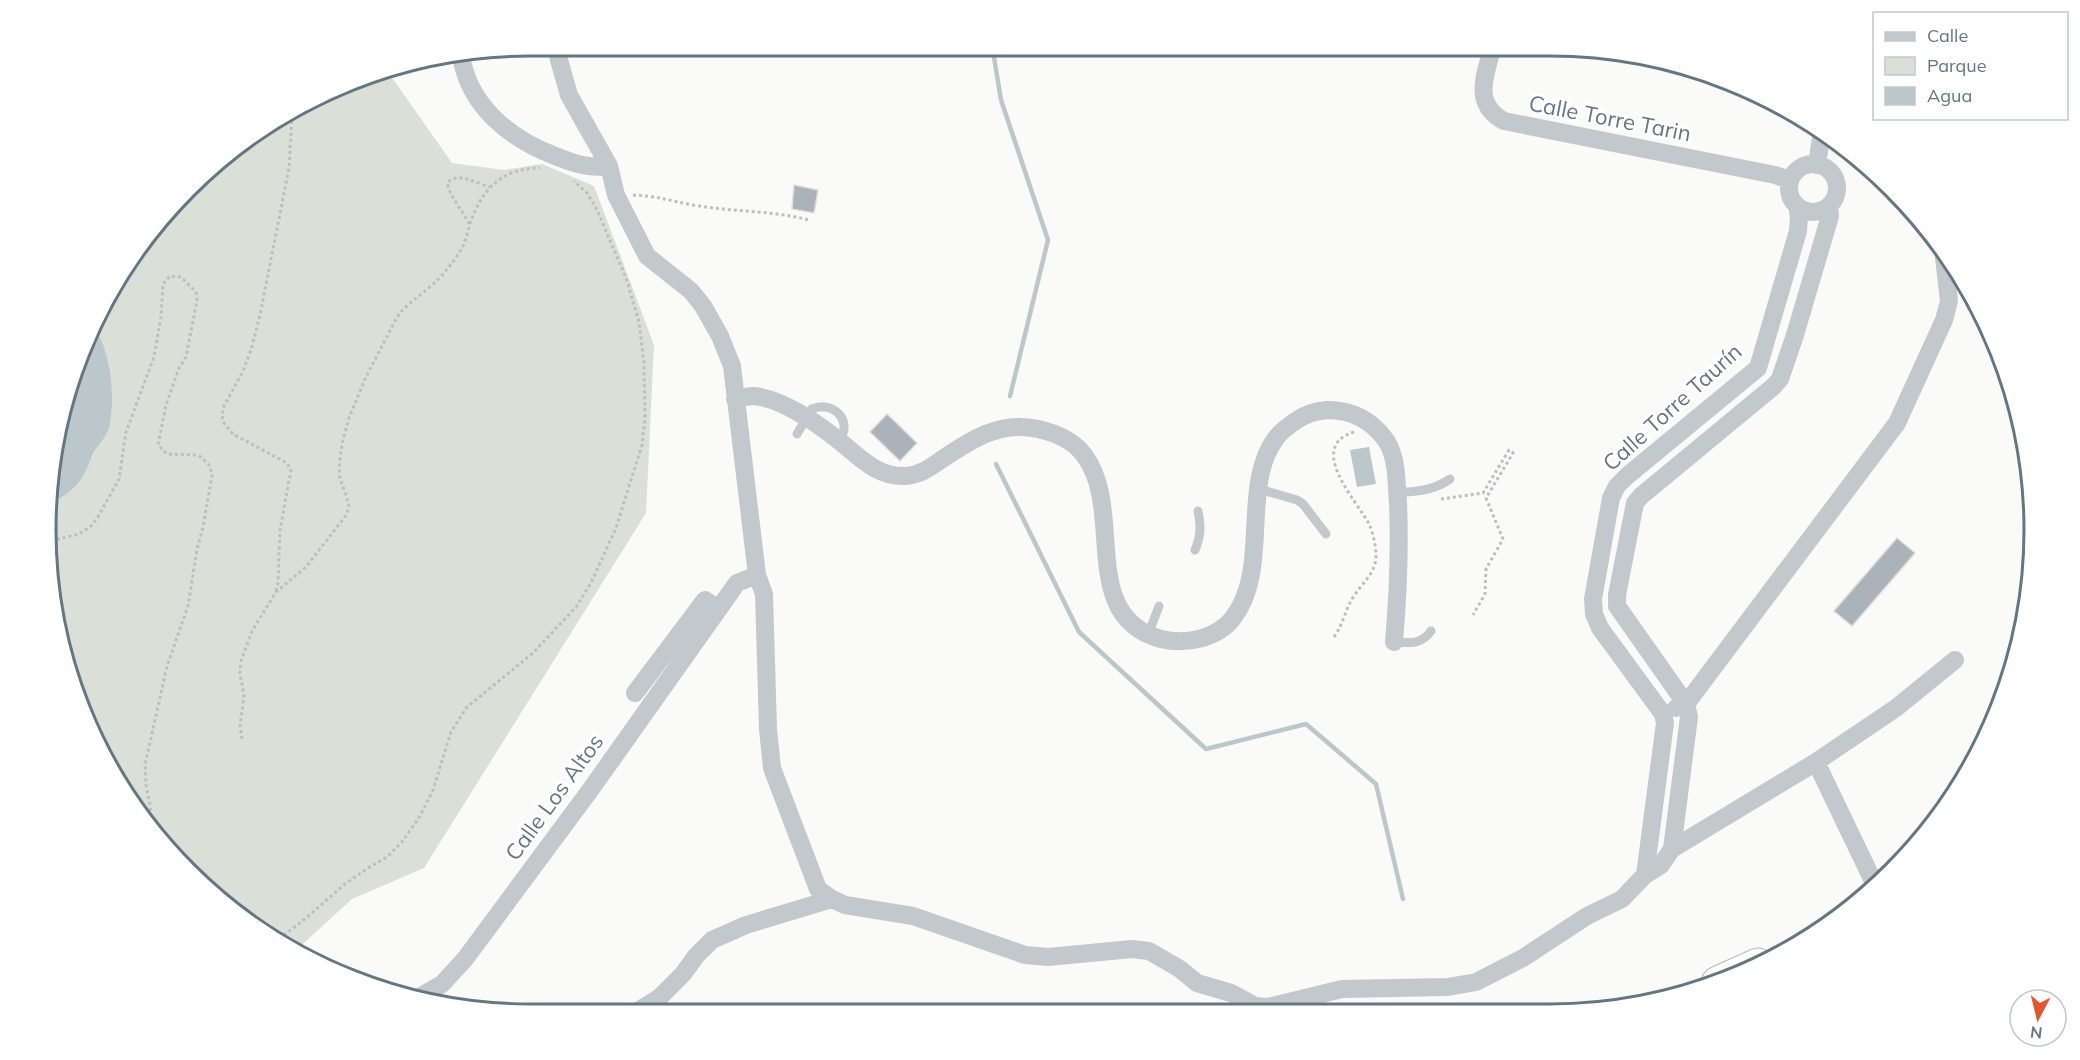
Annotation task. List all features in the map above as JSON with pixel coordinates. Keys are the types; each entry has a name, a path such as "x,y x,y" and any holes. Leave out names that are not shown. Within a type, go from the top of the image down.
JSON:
{"street":[{"path":"558,56 569,95 609,166 616,195 647,255 691,291 704,306 720,336 732,366 757,574 764,594 768,729 772,768 818,889 831,899 845,905 914,916 1025,955 1048,957 1132,949 1149,951 1180,969 1197,983 1231,993 1251,1004"},
{"name":"Calle Torre Tarin","path":"1491,56 1482,91 1488,108 1495,117 1504,121 1775,175 1790,180"},
{"path":"462,61 464,70 481,104 505,130 538,150 573,163 593,168 609,166"},
{"path":"1817,165 1821,140"},
{"path":"1817,165 1828,169 1835,179 1837,190 1829,206 1819,211 1807,211 1797,206 1791,197 1790,180 1801,168 1817,165"},
{"name":"Calle Torre Taurín","path":"1663,714 1600,628 1593,614 1593,599 1611,498 1617,486 1627,476 1758,368 1798,231 1797,206"},
{"name":"Calle Torre Taurín","path":"1686,704 1620,614 1617,606 1617,595 1635,502 1780,379 1830,216 1829,206"},
{"path":"1645,875 1665,723 1663,714 1686,704 1897,423 1944,320 1949,301 1945,266"},
{"path":"735,399 754,396 786,406 802,426 839,441 868,466 903,477 920,474 974,438 999,428 1026,426 1053,432 1077,446 1094,473 1103,505 1109,587 1120,610 1128,620 1148,634 1172,641 1198,639 1221,629 1240,608 1247,590 1253,556 1258,489 1268,451 1276,437 1303,416 1326,410 1349,413 1370,422 1387,441 1395,462 1400,574 1394,642"},
{"name":"Calle Los Altos","path":"427,993 442,984 465,960 591,789 737,584 757,574"},
{"path":"635,693 705,600 719,609"},
{"path":"1280,1004 1342,989 1448,987 1476,982 1523,958 1587,916 1622,899 1645,875 1661,865 1672,849 1816,762 1896,708 1955,660"},
{"path":"1672,849 1689,717 1686,704"},
{"path":"1816,762 1872,879"},
{"path":"649,1004 659,998 683,974 712,940 746,926 831,899"}],"lane":[{"path":"1397,498 1440,487 1450,479"},
{"path":"1258,489 1297,500 1303,504 1326,534"},
{"path":"1195,550 1200,531 1198,511"},
{"path":"1148,634 1159,606"},
{"path":"1394,642 1422,641 1431,631"}],"path":[{"path":"276,592 280,530 291,470 286,464 233,434 224,422 222,414 243,371 260,315 289,168 291,120"},
{"path":"242,739 240,726 244,696 240,673 241,661 252,631 276,592 306,567 347,514 349,504 339,475 340,457 350,418 365,379 397,317 446,271 462,247 474,212 489,187 504,175 517,171 528,168 548,170"},
{"path":"470,225 461,207 448,190 448,182 458,177 489,187"},
{"path":"283,935 345,884 387,857 402,842 420,816 433,790 451,732 467,707 533,654 576,607 600,565 616,528 642,445 645,416 644,363 639,322 626,278 597,210 587,193 572,180"},
{"path":"616,195 655,195 693,205 783,213 809,220"},
{"path":"56,540 79,534 90,527 113,493 119,479 131,414 154,357 164,284 170,276 181,277 196,292 197,300 186,357 179,368 169,396 158,445 167,454 201,457 210,466 212,476 203,527 196,549 188,606 168,666 145,765 151,815"},
{"path":"1334,637 1342,625 1353,596 1366,582 1374,567 1376,556 1370,526 1339,478 1334,452 1339,440 1345,435 1359,432 1370,422"},
{"path":"1397,498 1483,493 1509,450 1513,453 1486,498 1503,539 1486,569 1485,594 1473,615"}],"green space":[{"path":"391,77 452,163 504,170 542,164 594,186 654,345 646,513 424,868 352,899 301,945 266,925 217,887 173,843 135,794 104,740 81,683 72,653 60,592 56,530 57,499 65,437 81,377 92,348 104,320 135,266 173,217 217,173 266,135 320,104"}],"water":[{"path":"98,335 104,346 112,386 110,423 106,435 94,451 81,479 57,500 65,437 72,407"},
{"path":"1369,447 1376,484 1357,487 1350,450"}],"building":[{"path":"794,185 818,190 814,213 792,209"},
{"path":"887,414 917,443 900,461 870,432"},
{"path":"1897,538 1915,553 1852,626 1834,611"}],"waterway":[{"path":"994,56 1001,100 1048,240 1010,396"},
{"path":"996,464 1079,632 1206,749 1306,724 1376,784 1403,899"}]}
